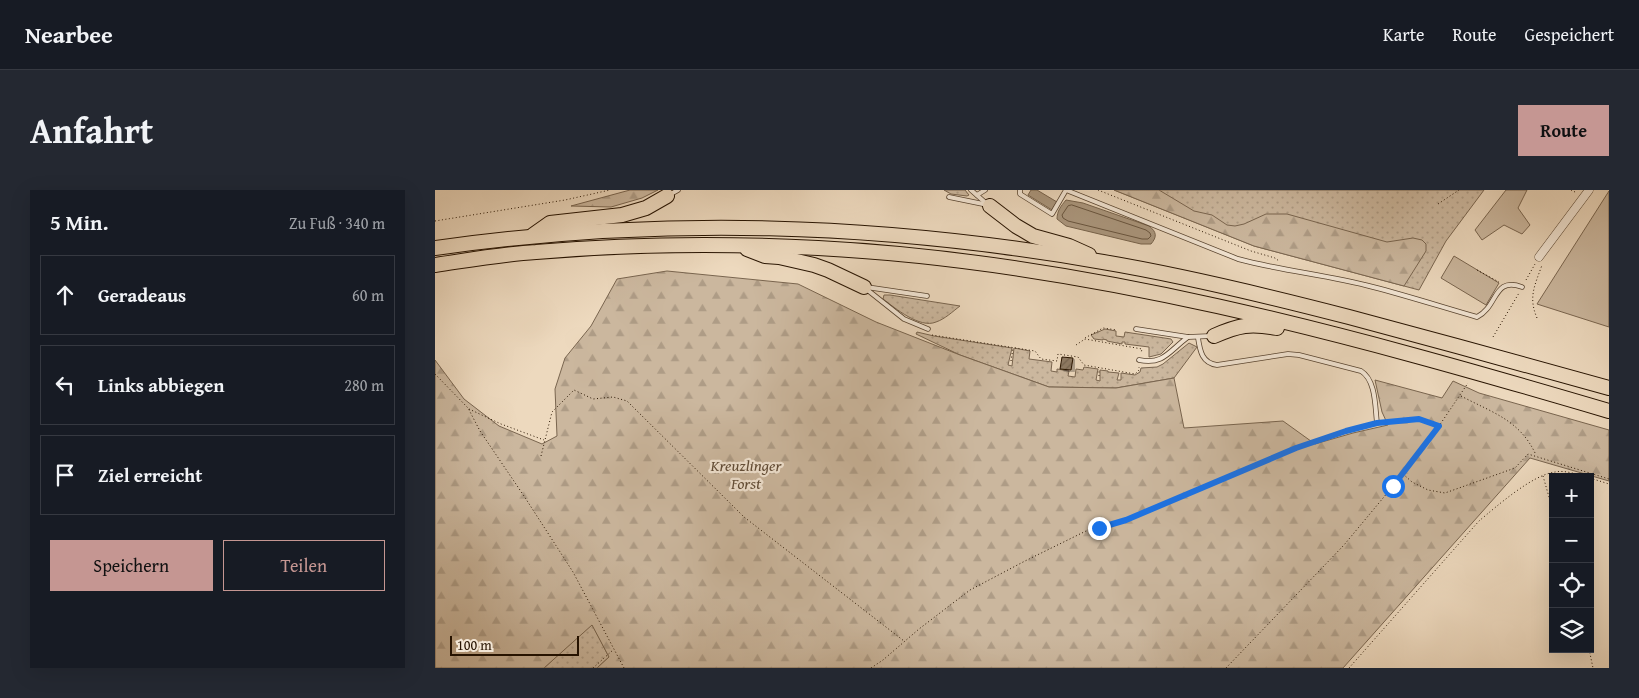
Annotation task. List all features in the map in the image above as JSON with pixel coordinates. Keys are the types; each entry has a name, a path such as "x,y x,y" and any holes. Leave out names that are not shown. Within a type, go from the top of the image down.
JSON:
{"highway":[{"path":"533,236 550,223 622,216 645,208 673,193"},
{"path":"990,206 1033,236 1069,246 1103,262"},
{"path":"435,248 533,236 610,230 693,227 819,229 946,240 1103,262 1215,284 1467,348 1609,388"},
{"path":"435,264 533,252 609,247 737,246 817,248 933,258 1027,270 1202,302 1321,330 1470,370 1609,411"},
{"path":"737,246 765,256 792,259 814,265 864,287"},
{"path":"1214,336 1237,326 1246,325 1266,326 1307,336 1321,330"}],"street":[{"path":"1541,260 1589,190"}],"lane":[{"path":"971,190 990,206"},
{"path":"977,195 985,190"},
{"path":"1020,190 1020,194 1052,214 1066,190 1238,259 1266,267 1292,270 1373,287 1477,317 1485,314 1501,288 1507,284 1515,284 1522,287"},
{"path":"949,197 990,206"},
{"path":"864,287 927,296"},
{"path":"864,287 904,319 928,329"},
{"path":"1136,329 1198,338 1214,336"},
{"path":"1139,360 1150,362 1162,359 1187,337"},
{"path":"1198,338 1204,360 1210,364 1217,365 1288,354 1299,355 1361,371 1371,381 1377,423"}],"path":[{"path":"435,221 565,200 610,190"},
{"path":"1098,190 1251,251 1275,258 1292,270"},
{"path":"1438,204 1459,190"},
{"path":"1493,337 1522,287 1541,260"},
{"path":"1537,318 1532,302 1541,260"},
{"path":"1477,270 1499,282 1507,284"},
{"path":"1076,345 1097,330 1103,328 1117,330"},
{"path":"928,329 929,334 1035,350 1041,359 1057,361 1058,354 1078,358 1084,366 1135,374 1139,370 1142,349 1085,339"},
{"path":"1011,361 1013,347"},
{"path":"1099,368 1099,376"},
{"path":"1120,375 1121,371"},
{"path":"435,374 468,408 480,431 573,572 624,668"},
{"path":"1226,668 1344,545 1403,474 1469,383"},
{"path":"541,456 552,412 574,390 593,399 613,398 627,401 744,517 905,642"},
{"path":"1460,396 1512,423 1530,441 1537,456"},
{"path":"468,408 501,424 545,440"},
{"path":"871,668 970,590 1086,531 1126,520 1296,448 1346,431 1377,423 1419,419 1439,426"},
{"path":"1403,474 1428,490 1445,492 1515,468 1528,454 1609,478"},
{"path":"1551,473 1569,473"},
{"path":"1349,668 1479,521 1502,501 1549,474"},
{"path":"1543,476 1549,497"},
{"path":"1594,479 1609,484"},
{"path":"593,668 613,650"},
{"path":"1590,653 1593,668"}],"green space":[{"path":"630,190 658,190 642,198 611,207 571,206"},
{"path":"944,190 965,190 969,195 951,194"},
{"path":"1114,190 1484,190 1446,241 1419,290 1254,246"},
{"path":"1114,190 1159,190 1194,211 1212,215 1227,225 1244,224 1266,214 1287,214 1387,242 1413,238 1422,240 1426,244 1426,251 1404,286 1254,246"},
{"path":"1506,190 1527,190 1518,208 1530,225 1522,234 1504,225 1482,240 1475,230"},
{"path":"1609,191 1609,327 1537,304"},
{"path":"1454,256 1499,283 1486,305 1441,278"},
{"name":"Kreuzlinger Forst","path":"667,271 798,284 876,322 1049,387 1116,388 1174,378 1184,428 1283,421 1315,444 1388,425 1382,412 1375,380 1442,398 1453,381 1479,393 1609,430 1609,481 1594,477 1594,473 1582,473 1530,458 1343,668 597,668 609,657 592,625 544,668 435,668 435,360 464,399 499,426 542,444 557,436 555,389 565,358 591,326 617,279"},
{"path":"884,295 960,306 939,321 923,323 908,317 894,307 883,299"},
{"path":"1105,329 1116,331 1116,336 1124,337 1125,332 1171,339 1173,342 1161,354 1149,357 1149,347 1094,339 1091,335"},
{"path":"917,332 1012,348 1008,365 1012,366 1014,348 1030,351 1029,359 1052,362 1051,371 1057,372 1057,369 1069,371 1068,376 1075,377 1076,369 1083,370 1084,367 1098,369 1096,380 1100,381 1100,370 1119,373 1117,380 1121,380 1121,373 1135,375 1140,372 1141,368 1157,367 1189,343 1197,347 1174,378 1116,388 1049,387 960,355 916,334"},
{"path":"592,624 609,657 597,668 544,668"}],"water":[{"path":"1031,190 1037,190 1057,202 1052,210 1028,195"},
{"path":"1066,200 1083,203 1149,226 1155,232 1154,239 1151,244 1141,244 1066,226 1057,219 1059,211"}],"building":[{"path":"1062,357 1073,358 1071,370 1060,369"}],"route":[{"path":"1099,528 1126,520 1296,448 1346,431 1377,423 1419,419 1439,426 1393,486"}]}
